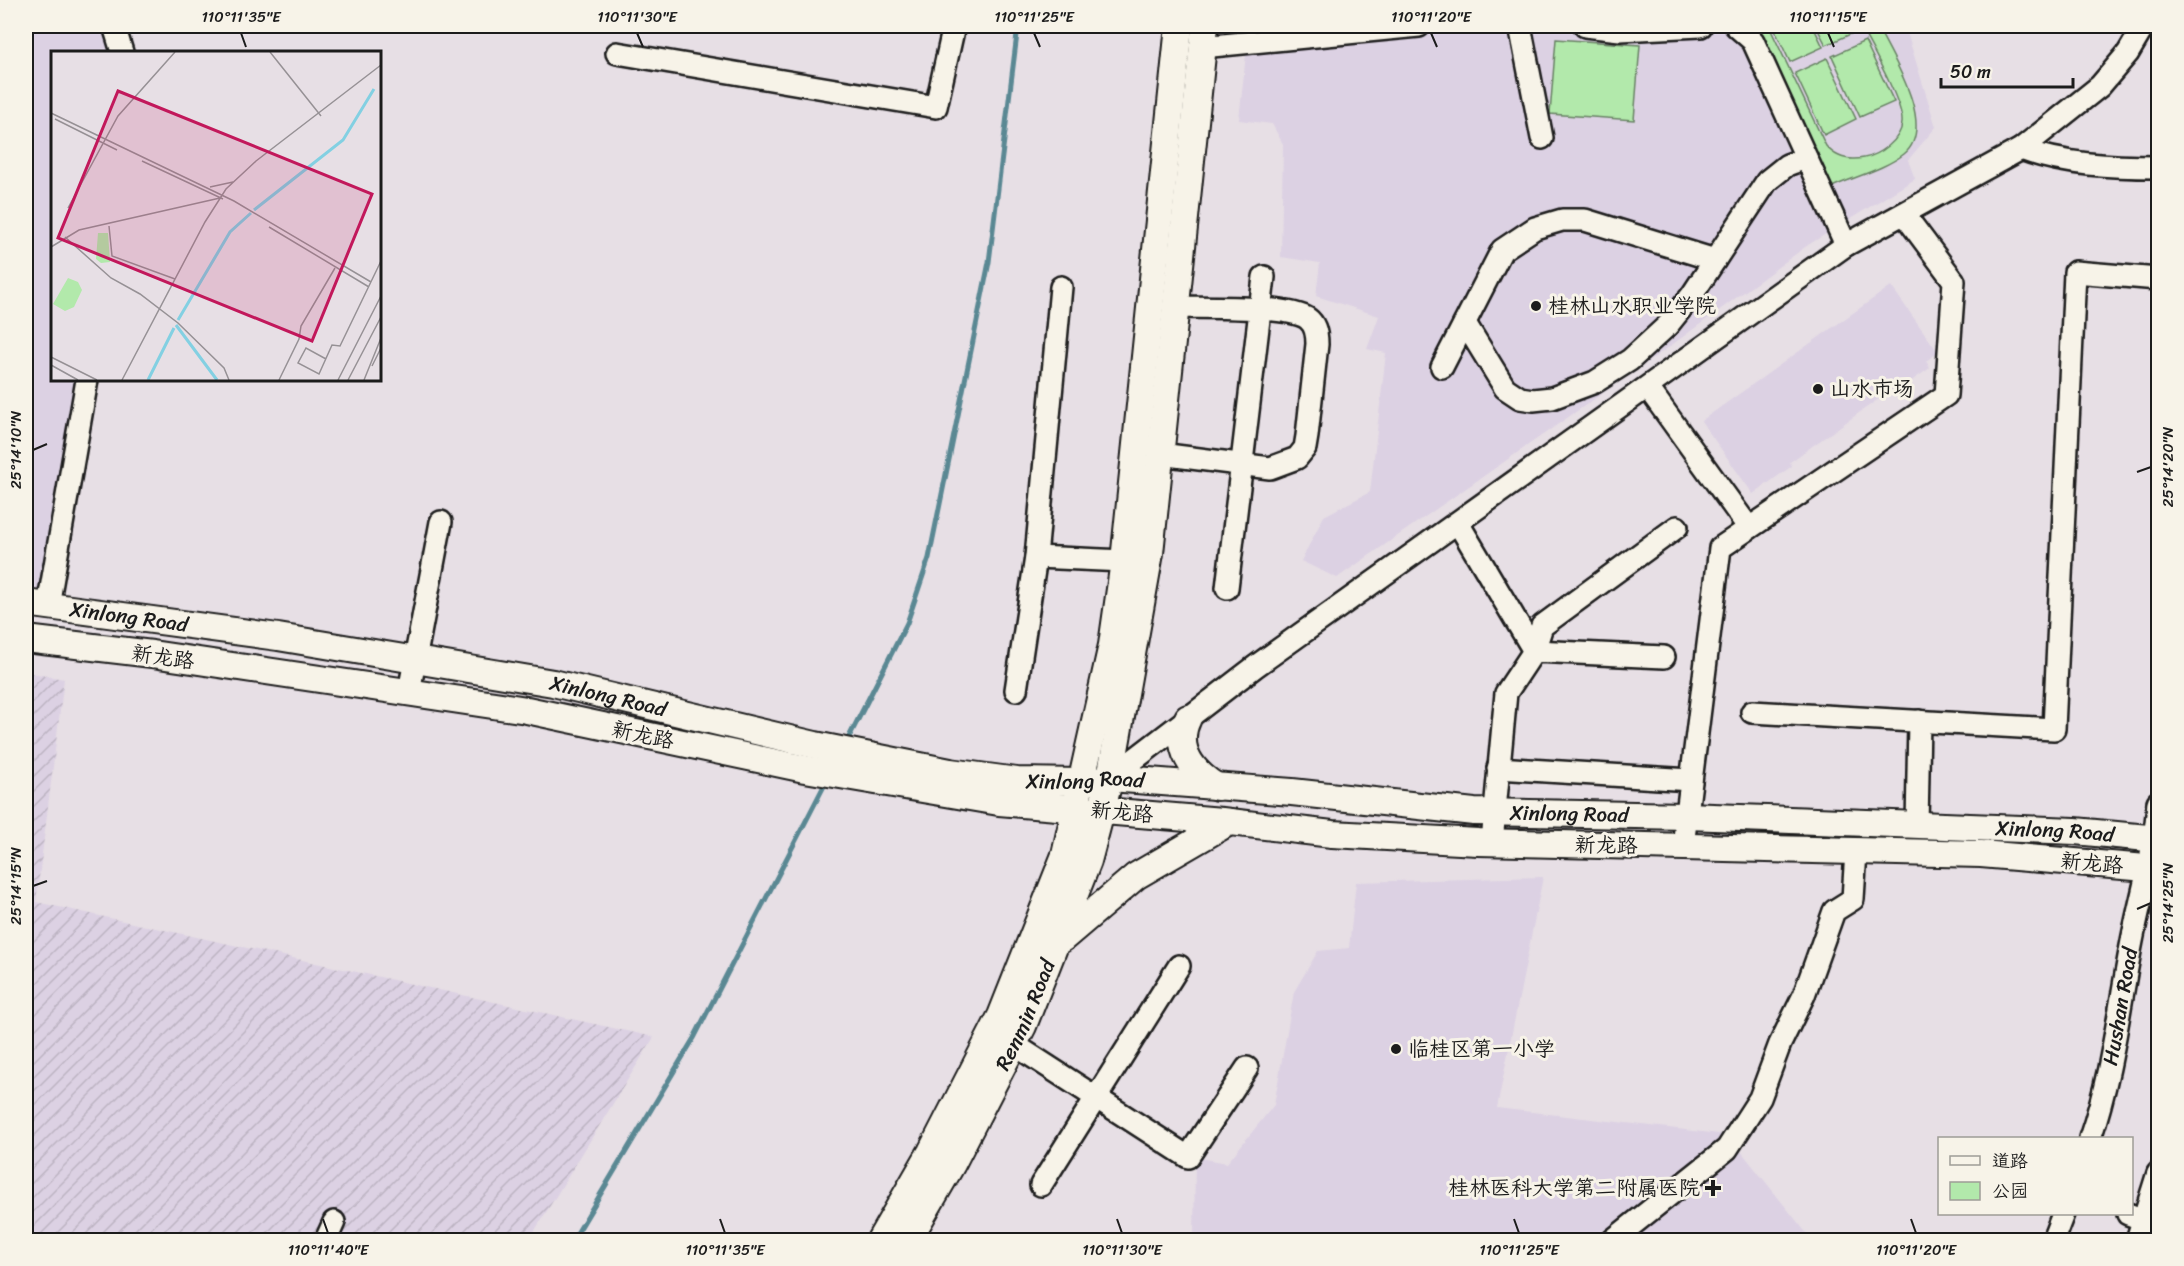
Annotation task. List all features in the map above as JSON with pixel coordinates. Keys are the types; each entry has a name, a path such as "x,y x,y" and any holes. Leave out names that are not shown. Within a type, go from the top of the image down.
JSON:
{"main road":[{"name":"Renmin Road","path":"908,1240 952,1164 1004,1038 1065,855 1074,808 1082,782 1112,645 1124,561 1179,26"},
{"name":"Renmin Road","path":"880,1240 931,1152 1004,1038 1055,945 1088,861 1110,778 1150,553 1204,36"},
{"name":"Xinlong Road","path":"37,604 278,637 554,683 815,745 910,776 1082,782 1110,778 1494,813 1687,816 2074,831 2157,839"},
{"name":"新龙路","path":"26,639 152,654 527,710 806,770 910,776 999,802 1229,822 1332,834 1491,842 1981,854 2154,868"},
{"path":"1188,718 1181,731 1184,753 1200,776 1217,787"},
{"path":"1055,945 1081,920 1136,876 1229,822"}],"street":[{"path":"114,26 122,51"},
{"path":"617,53 936,107 954,26"},
{"path":"1204,36 1419,26"},
{"path":"1520,26 1542,138"},
{"path":"1586,26 1607,28 1701,26"},
{"path":"1736,26 1753,40 1846,245"},
{"path":"1110,778 1256,666 1846,245 2021,149 2100,86 2128,53 2138,27"},
{"path":"2021,149 2039,156 2088,163 2158,167"},
{"path":"1465,323 1505,388 1520,398 1533,400 1552,398 1595,382 1630,360 1679,313 1767,180 1787,165 1806,158"},
{"path":"1683,846 1720,548 1946,395 1954,281 1904,214"},
{"path":"1442,367 1502,250 1535,228 1562,220 1585,220 1715,260"},
{"path":"1752,712 2054,729 2075,272 2158,279"},
{"path":"1227,588 1264,277"},
{"path":"1016,690 1036,557 1061,287"},
{"path":"1160,454 1270,468 1297,458 1305,448 1317,344 1314,325 1308,319 1288,311 1175,307"},
{"path":"37,604 87,381"},
{"path":"1648,388 1749,528"},
{"path":"409,692 441,522"},
{"path":"1458,523 1534,651"},
{"path":"1491,842 1506,693 1534,651 1542,626 1677,526"},
{"path":"1036,557 1124,561"},
{"path":"1534,651 1664,657"},
{"path":"1917,825 1919,721"},
{"path":"1498,768 1691,780"},
{"name":"Hushan Road","path":"2090,1137 2107,1078 2132,938 2154,868 2158,802"},
{"path":"1613,1240 1727,1149 1760,1098 1780,1044 1804,995 1834,911 1853,899 1856,851"},
{"path":"1041,1185 1179,966"},
{"path":"1004,1038 1188,1156 1247,1068"},
{"path":"2137,1240 2158,1173"},
{"path":"2054,1240 2063,1215"}],"shaded area":[{"path":"26,26 104,26 111,51 51,51 51,381 75,381 37,598 26,597"},
{"name":"桂林山水职业学院","path":"1249,26 1905,26 1936,127 1908,160 1915,179 1808,245 1669,347 1337,578 1301,561 1324,516 1370,492 1386,353 1367,349 1379,316 1316,296 1320,263 1281,257 1283,144 1272,124 1239,120"},
{"name":"山水市场","path":"1891,286 1938,352 1926,361 1930,368 1897,391 1894,388 1790,462 1792,466 1753,494 1701,421"},
{"path":"26,672 64,679 36,902 654,1037 529,1240 26,1240"},
{"name":"临桂区第一小学","path":"1543,877 1497,1108 1728,1135 1812,1240 1194,1240 1195,1157 1227,1163 1274,1105 1294,992 1318,951 1349,948 1356,882"}],"green space":[{"path":"1753,26 1769,26 1826,146 1838,156 1853,159 1864,158 1883,150 1894,141 1901,129 1898,102 1860,26 1877,26 1901,72 1914,109 1916,126 1913,142 1904,154 1879,168 1832,187"},
{"path":"1773,26 1813,26 1823,47 1790,62"},
{"path":"1816,26 1858,26 1860,30 1826,45"},
{"path":"1556,39 1640,45 1634,120 1550,114"},
{"path":"1865,41 1894,102 1860,117 1832,56"},
{"path":"1827,58 1856,119 1824,135 1795,73"}],"waterway":[{"path":"845,745 907,623 929,558 989,262 1018,26"},
{"path":"573,1240 694,1038 827,780"}],"place":[{"name":"桂林山水职业学院","path":"1536,306"},
{"name":"山水市场","path":"1818,389"},
{"name":"临桂区第一小学","path":"1396,1049"},
{"name":"桂林医科大学第二附属医院","path":"1713,1188"}]}
